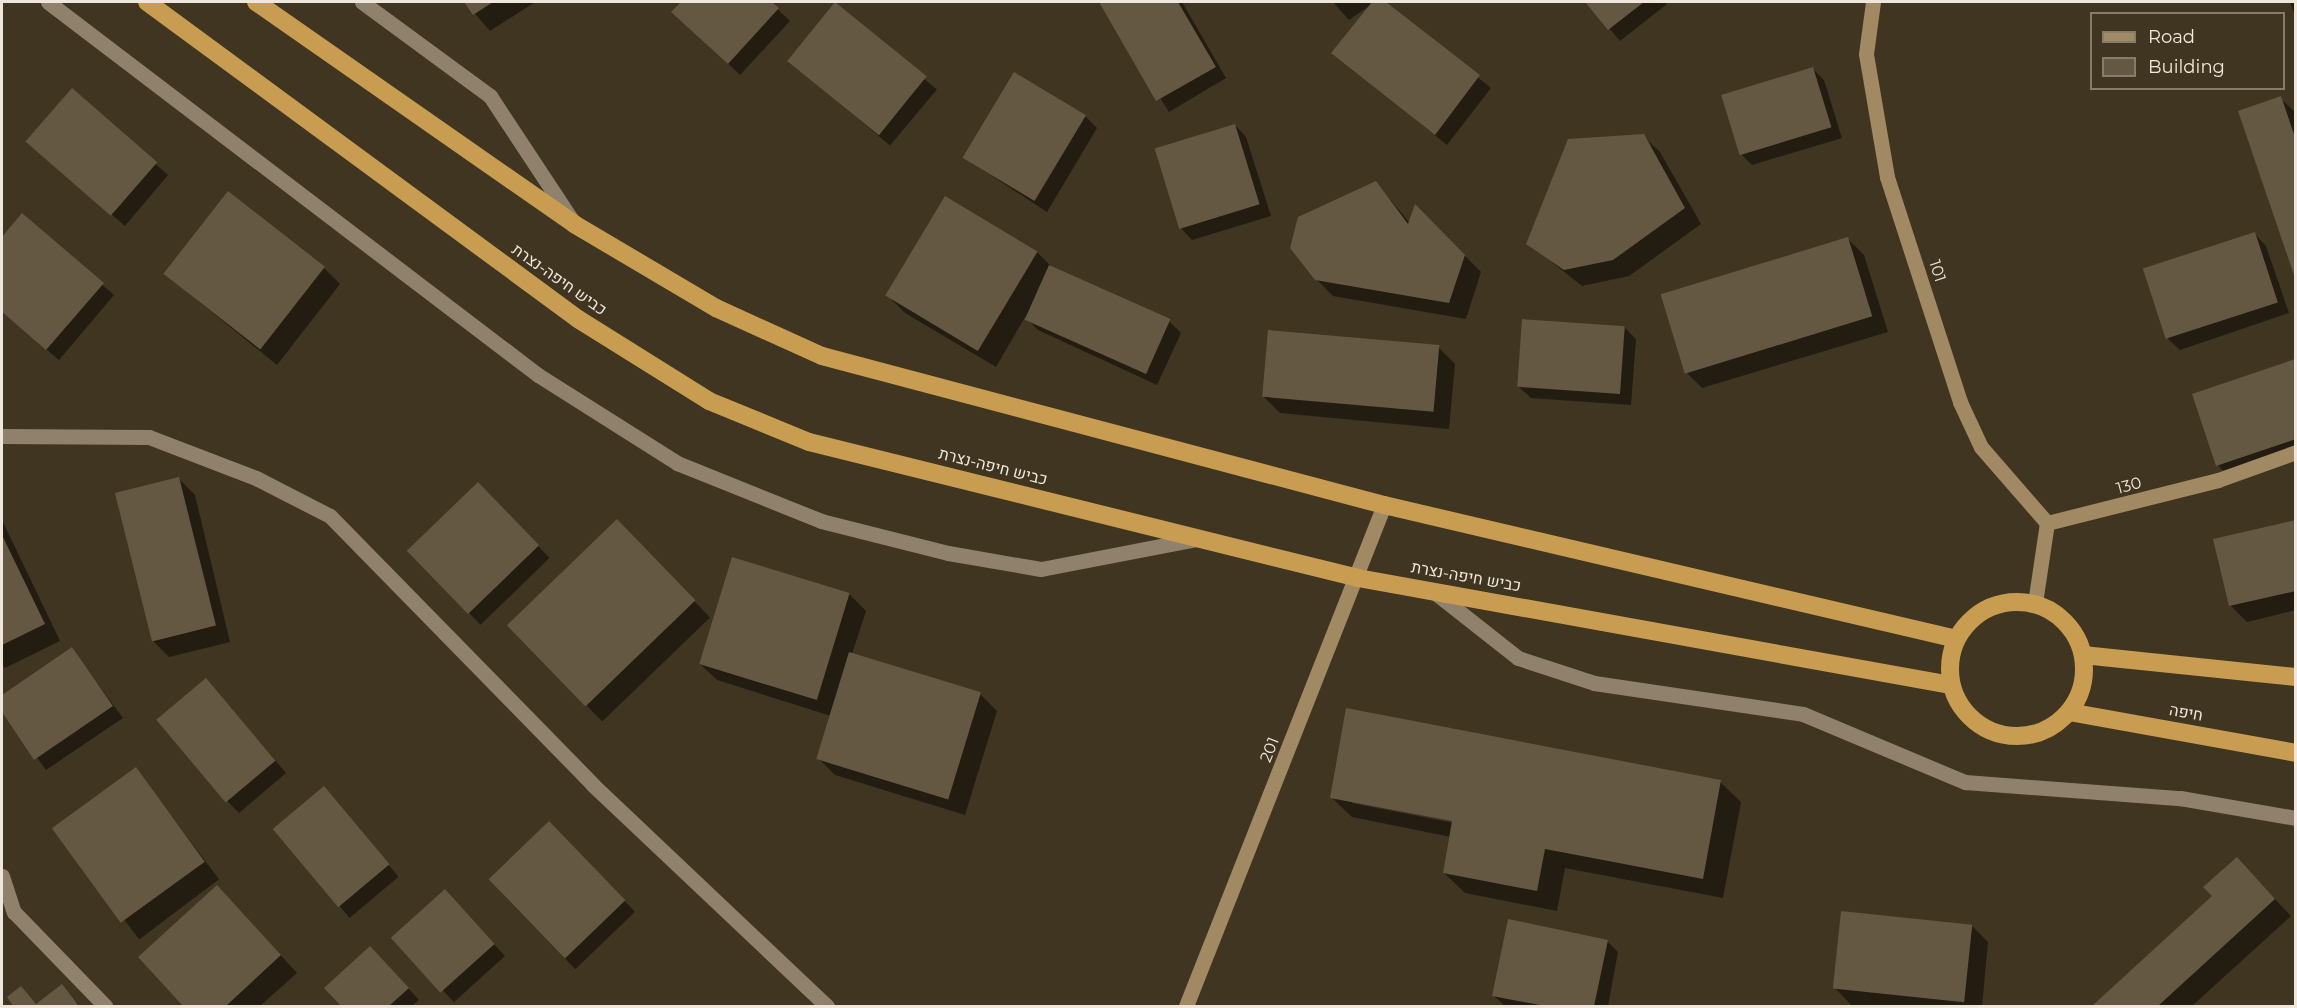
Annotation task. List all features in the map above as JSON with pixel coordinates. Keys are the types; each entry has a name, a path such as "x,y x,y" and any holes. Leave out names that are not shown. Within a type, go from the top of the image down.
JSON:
{"highway":[{"name":"כביש חיפה-נצרת","path":"147,2 578,319 709,401 809,442 1358,578 1951,685"},
{"path":"256,2 574,224 716,308 822,356 1384,505 1956,639"},
{"path":"2011,601 2035,603 2066,622 2083,655 2080,695 2069,712 2039,733 2002,735 1970,717 1951,685 1956,639 1988,607 2011,601"},
{"path":"2083,655 2295,677"},
{"name":"חיפה","path":"2069,712 2295,753"}],"street":[{"path":"48,2 538,375 677,463 821,521 948,553 1041,569 1201,538"},
{"path":"362,2 490,96 574,224"},
{"name":"101","path":"1873,2 1866,54 1887,177 1960,402 1981,447 2047,523"},
{"path":"2,436 149,437 256,478 330,516 593,785 827,1006"},
{"name":"130","path":"2047,523 2196,486 2295,452"},
{"name":"201","path":"1186,1006 1358,578 1384,505"},
{"path":"2035,603 2047,523"},
{"path":"1433,591 1518,658 1594,683 1803,714 1965,782 2180,798 2295,818"},
{"path":"2,876 14,912 105,1006"}],"building":[{"path":"464,2 493,2 473,15"},
{"path":"681,2 772,2 779,8 728,64 671,12"},
{"path":"835,2 927,76 879,135 787,61"},
{"path":"1099,2 1178,2 1216,67 1156,101"},
{"path":"1372,2 1386,2 1480,75 1435,135 1331,53"},
{"path":"1585,2 1644,2 1608,30"},
{"path":"1813,67 1831,127 1740,155 1721,95"},
{"path":"1014,72 1086,115 1034,201 962,158"},
{"path":"72,88 157,162 111,216 25,142"},
{"path":"2281,96 2296,140 2295,278 2238,111"},
{"path":"1235,124 1260,204 1179,229 1155,149"},
{"path":"1644,134 1685,208 1613,260 1564,270 1526,244 1568,139"},
{"path":"1376,181 1408,224 1415,204 1465,255 1449,303 1315,280 1290,248 1298,217"},
{"path":"228,191 325,267 260,349 163,274"},
{"path":"945,196 1038,252 978,351 885,295"},
{"path":"22,213 104,283 46,350 2,312 2,237"},
{"path":"2255,232 2278,302 2166,339 2143,268"},
{"path":"1848,237 1872,316 1685,374 1661,294"},
{"path":"1049,265 1171,319 1146,374 1025,320"},
{"path":"1522,319 1625,326 1620,394 1517,387"},
{"path":"1268,330 1439,345 1434,412 1262,397"},
{"path":"2295,359 2296,439 2216,466 2192,394"},
{"path":"179,477 216,625 152,641 115,493"},
{"path":"478,482 539,545 468,614 407,551"},
{"path":"617,519 695,600 585,707 507,625"},
{"path":"2296,520 2296,591 2229,606 2213,539"},
{"path":"2,535 45,624 2,645"},
{"path":"732,557 850,593 817,700 699,664"},
{"path":"72,647 113,706 34,760 2,712 2,695"},
{"path":"849,652 981,692 948,799 816,759"},
{"path":"206,678 275,761 226,803 156,720"},
{"path":"1346,708 1721,780 1703,879 1545,849 1537,891 1443,873 1452,821 1330,798"},
{"path":"136,767 205,862 121,923 52,828"},
{"path":"324,786 390,864 338,907 273,829"},
{"path":"549,821 625,900 565,958 489,879"},
{"path":"2237,857 2275,899 2158,1006 2092,1006 2212,896 2203,887"},
{"path":"217,885 281,955 226,1006 183,1006 138,957"},
{"path":"445,889 495,944 440,993 391,938"},
{"path":"1841,911 1972,925 1964,1002 1833,989"},
{"path":"1508,919 1608,940 1594,1006 1545,1006 1492,996"},
{"path":"370,946 409,988 389,1006 341,1006 324,988"},
{"path":"62,984 79,1006 13,1006 7,997 21,986 36,1004"}]}
